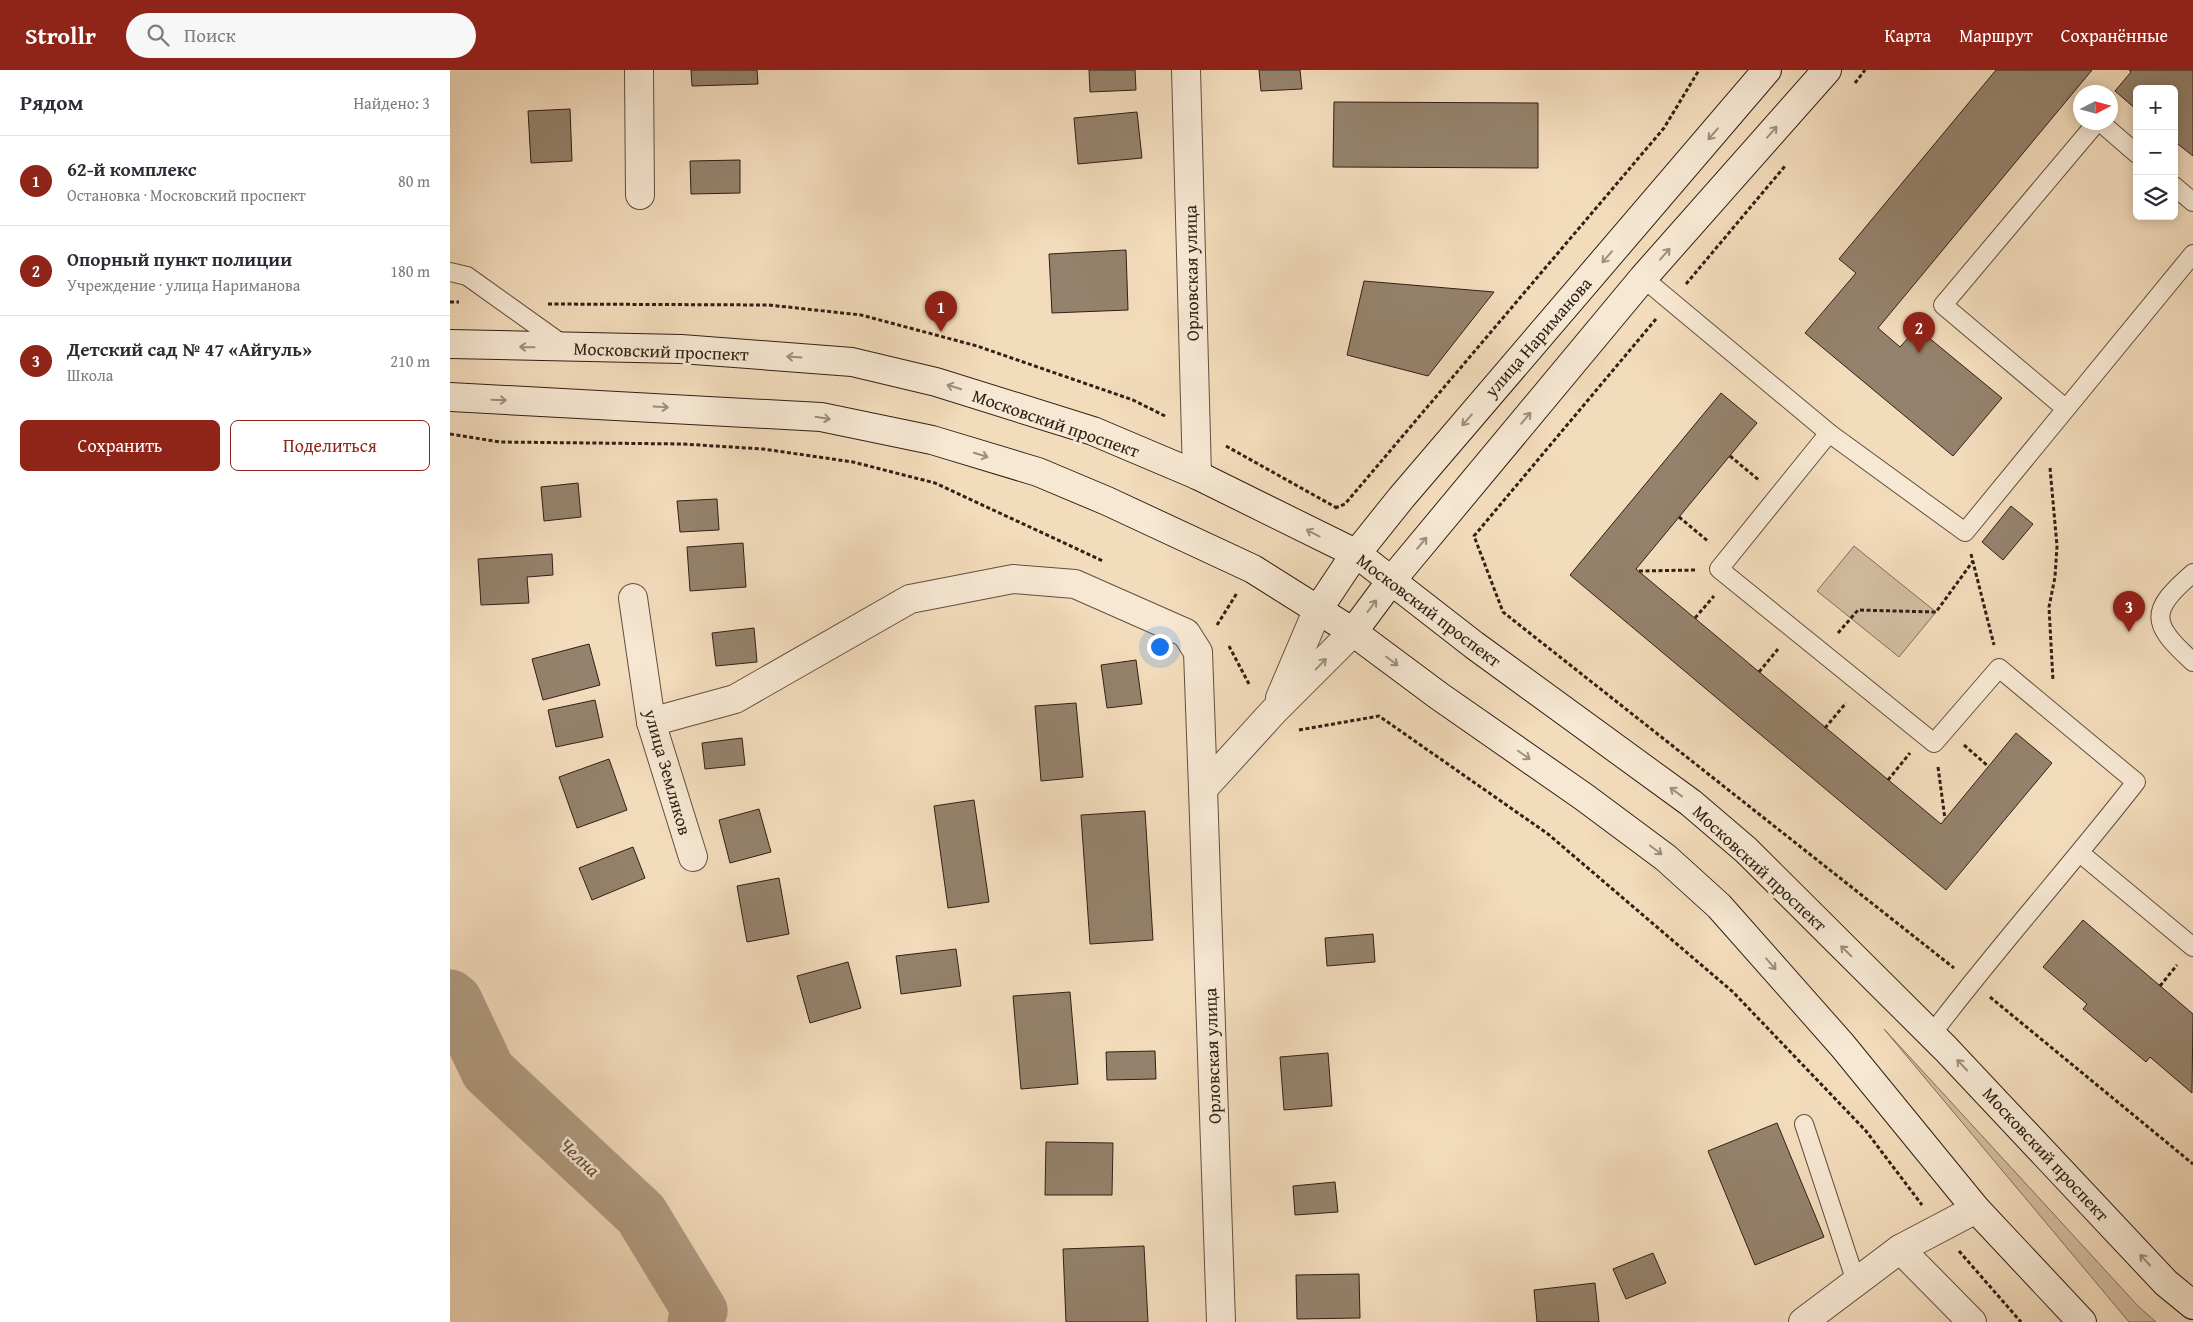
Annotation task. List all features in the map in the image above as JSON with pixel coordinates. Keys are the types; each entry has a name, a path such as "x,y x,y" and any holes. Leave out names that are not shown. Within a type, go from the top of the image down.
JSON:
{"main road":[{"path":"639,70 640,195"},
{"name":"Орловская улица","path":"1186,70 1196,475"},
{"name":"улица Нариманова","path":"1274,711 1318,611 1357,554 1437,455 1767,70"},
{"path":"1203,789 1274,711 1352,632 1391,581 1643,278 1827,70"},
{"name":"Московский проспект","path":"450,344 681,349 852,362 936,382 1093,432 1196,475 1357,554 1474,646 1691,803 1746,850 1930,1035 1946,1048 2166,1283 2193,1305"},
{"path":"450,398 821,417 932,440 1038,472 1107,501 1253,569 1352,632 1651,847 1719,906 1842,1045 1976,1209 2082,1322"},
{"name":"Орловская улица","path":"651,722 735,699 910,599 1013,579 1075,584 1186,633 1198,652 1221,1322"},
{"name":"улица Земляков","path":"633,598 651,722 693,857"},
{"path":"1803,1322 1900,1249 1976,1209"},
{"path":"1900,1249 1972,1322"},
{"path":"2166,1283 2193,1287"}],"lane":[{"path":"2065,408 1942,305 2091,130"},
{"path":"2108,130 2133,151"},
{"path":"2178,189 2193,202"},
{"path":"1643,278 1829,433 1965,532 2193,254"},
{"path":"450,272 468,276 568,347"},
{"path":"1829,433 1724,564 1794,629 1929,739 1946,729 1999,668 2136,782 2080,853 1971,982 1930,1035"},
{"path":"2193,573 2170,593 2163,603 2160,615 2163,629 2169,639 2193,662"},
{"path":"2080,853 2193,947"},
{"path":"1804,1124 1856,1282"}],"path":[{"path":"1332,510 1345,504 1664,128 1699,70"},
{"path":"1853,85 1865,70"},
{"path":"1790,160 1474,536 1503,612 1971,982 2193,1164"},
{"path":"2047,430 2057,546 2055,577 2049,607 2055,715"},
{"path":"450,434 500,442 683,444 763,449 853,462 935,483 1109,564"},
{"path":"1730,456 1778,497"},
{"path":"1679,517 1724,564"},
{"path":"1965,532 1999,668"},
{"path":"1822,652 1858,610 1936,612 1973,562"},
{"path":"1639,571 1724,564"},
{"path":"1217,624 1253,569"},
{"path":"1209,619 1217,624 1222,633"},
{"path":"1760,672 1794,629"},
{"path":"1226,642 1250,686"},
{"path":"1825,728 1861,684"},
{"path":"1294,730 1379,716 1548,834 1733,992 1866,1131 1940,1228 2021,1322"},
{"path":"1946,729 1988,766"},
{"path":"1888,780 1929,739"},
{"path":"1929,739 1945,819"}],"shaded area":[{"path":"1854,546 1936,612 1899,657 1817,591"},
{"path":"1884,1029 2138,1306 2156,1322 2129,1322"}],"building":[{"path":"691,70 757,70 758,84 692,86"},
{"path":"1089,70 1135,70 1136,90 1090,92"},
{"path":"1259,70 1300,70 1302,89 1261,91"},
{"path":"1996,70 2092,70 2080,85 2073,85 2073,93 1878,328 1900,347 1917,328 2002,398 1953,456 1805,333 1856,273 1839,259"},
{"path":"2129,70 2193,70 2193,156 2178,144 2178,85 2133,85 2133,107 2118,94 2118,87 2131,72"},
{"path":"1334,102 1538,103 1538,168 1333,167"},
{"path":"570,109 572,161 531,163 528,111"},
{"path":"1137,112 1142,158 1078,164 1074,118"},
{"path":"740,160 740,193 691,194 690,161"},
{"path":"1126,250 1128,310 1052,313 1049,254"},
{"path":"1364,281 1494,292 1428,376 1347,355"},
{"path":"1721,393 1757,423 1636,569 1941,824 2016,733 2052,763 1946,890 1570,575"},
{"path":"578,483 581,517 544,521 541,487"},
{"path":"717,499 719,530 680,532 677,501"},
{"path":"2011,506 2033,524 2003,560 1982,542"},
{"path":"743,543 746,587 690,591 687,547"},
{"path":"552,554 553,575 527,577 529,603 481,605 478,559"},
{"path":"754,628 757,662 716,666 712,633"},
{"path":"589,644 600,685 543,700 532,659"},
{"path":"1136,660 1142,704 1107,708 1101,665"},
{"path":"595,700 603,737 556,747 548,710"},
{"path":"1076,703 1083,777 1041,781 1035,706"},
{"path":"742,738 745,765 705,769 702,743"},
{"path":"609,759 627,810 577,828 559,777"},
{"path":"974,800 989,902 948,908 934,806"},
{"path":"759,809 771,852 730,863 719,820"},
{"path":"1145,811 1153,940 1090,944 1081,815"},
{"path":"633,847 645,878 592,900 579,868"},
{"path":"779,878 789,934 747,942 737,886"},
{"path":"2083,920 2193,1014 2192,1093 2150,1057 2146,1062 2083,1009 2087,1004 2043,967"},
{"path":"1373,934 1375,962 1327,966 1325,938"},
{"path":"956,949 961,986 901,994 896,956"},
{"path":"848,962 861,1008 810,1023 797,976"},
{"path":"1070,992 1078,1084 1021,1089 1013,996"},
{"path":"1155,1051 1156,1079 1107,1080 1106,1052"},
{"path":"1328,1053 1332,1106 1284,1110 1280,1057"},
{"path":"1777,1123 1824,1237 1755,1265 1708,1151"},
{"path":"1046,1142 1113,1143 1112,1195 1045,1195"},
{"path":"1335,1182 1338,1212 1295,1215 1293,1186"},
{"path":"1144,1246 1148,1322 1066,1322 1063,1249"},
{"path":"1653,1253 1666,1283 1626,1299 1613,1269"},
{"path":"1359,1274 1360,1318 1297,1319 1296,1275"},
{"path":"1595,1283 1599,1322 1537,1322 1534,1290"}],"waterway":[{"name":"Челна","path":"450,997 455,1001 488,1071 641,1214 700,1311 695,1322"}],"place":[{"name":"62-й комплекс","path":"941,332"},
{"name":"Опорный пункт полиции","path":"1919,353"},
{"name":"Детский сад № 47 «Айгуль»","path":"2129,632"}]}
